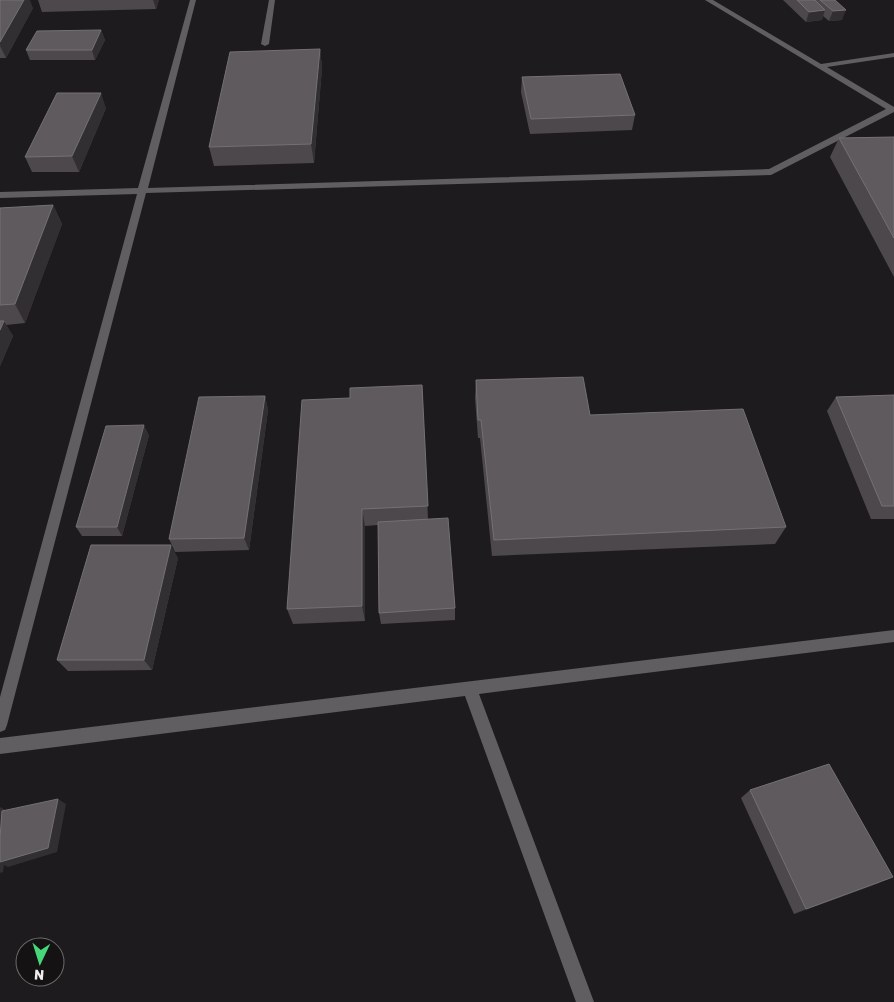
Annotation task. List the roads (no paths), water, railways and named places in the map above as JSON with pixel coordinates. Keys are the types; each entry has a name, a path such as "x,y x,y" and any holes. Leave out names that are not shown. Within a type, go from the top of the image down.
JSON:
{"street":[{"path":"0,725 193,0"},
{"path":"265,44 272,0"},
{"path":"708,0 893,109"},
{"path":"820,66 894,55"},
{"path":"0,195 771,172 893,109"},
{"path":"0,746 894,636"},
{"path":"470,688 585,1002"}]}
